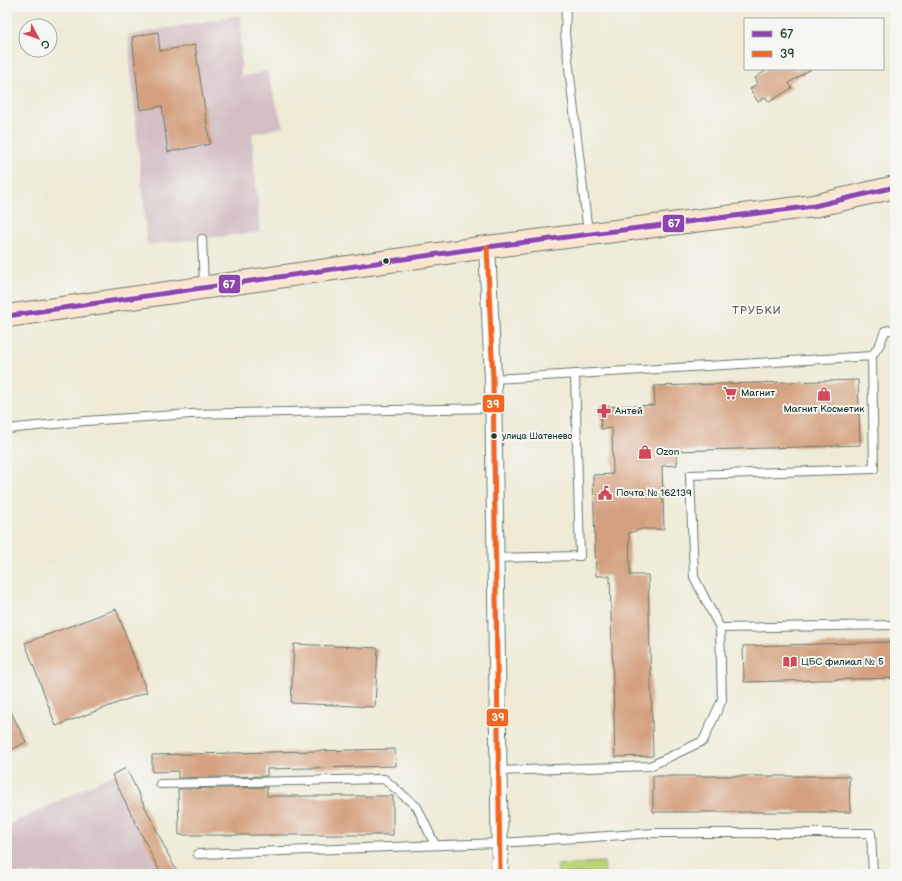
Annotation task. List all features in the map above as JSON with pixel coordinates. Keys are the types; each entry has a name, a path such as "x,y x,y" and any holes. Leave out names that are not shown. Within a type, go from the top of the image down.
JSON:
{"main road":[{"path":"7,316 487,247 814,206 895,187"}],"street":[{"path":"487,247 494,408 500,874"}],"lane":[{"path":"566,7 565,32 588,234"},
{"path":"202,239 204,288"},
{"path":"498,771 650,766 704,741 722,700 720,628 694,577 690,475 874,469 872,356 880,344 885,331 895,328"},
{"path":"493,379 872,356"},
{"path":"496,558 580,556 576,374"},
{"path":"7,429 85,421 191,414 494,408"},
{"path":"720,628 895,625"},
{"path":"160,784 384,779 417,806 436,845"},
{"path":"198,854 499,842 654,832 871,833 873,874"}],"shaded area":[{"path":"241,15 241,77 267,71 283,127 252,134 260,232 147,245 128,35"},
{"path":"112,775 161,874 7,874 7,826"}],"green space":[{"path":"604,862 605,874 558,874 558,865"}],"building":[{"path":"158,32 160,51 195,45 210,144 168,152 162,106 140,110 132,37"},
{"path":"767,70 809,70 789,83 792,88 769,102 766,97 758,102 750,89 758,83 755,78"},
{"path":"858,380 860,445 677,451 677,465 662,466 664,529 642,529 629,533 630,575 648,575 653,756 615,757 610,576 596,576 593,475 613,474 612,428 601,429 600,407 655,405 654,386"},
{"path":"116,609 147,692 56,726 25,643"},
{"path":"895,642 895,678 744,682 743,646"},
{"path":"294,644 378,648 375,707 291,703"},
{"path":"7,704 26,742 7,752"},
{"path":"395,749 396,766 267,769 267,776 178,778 178,771 152,772 152,755"},
{"path":"126,768 178,874 161,874 112,775"},
{"path":"653,776 849,776 850,812 653,812"},
{"path":"267,787 267,796 393,796 393,835 179,835 178,789"}],"transit line":[{"name":"67","path":"7,316 487,247 814,206 895,187"},
{"name":"39","path":"487,247 493,379 500,874"}],"place":[{"name":"Магнит","path":"730,393"},
{"name":"Магнит Косметик","path":"824,394"},
{"name":"Антей","path":"604,411"},
{"name":"улица Шатенево","path":"494,436"},
{"name":"Ozon","path":"645,452"},
{"name":"Почта № 162139","path":"605,493"},
{"name":"ЦБС филиал № 5","path":"790,662"}],"district":[{"name":"ТРУБКИ","path":"757,310"}]}
